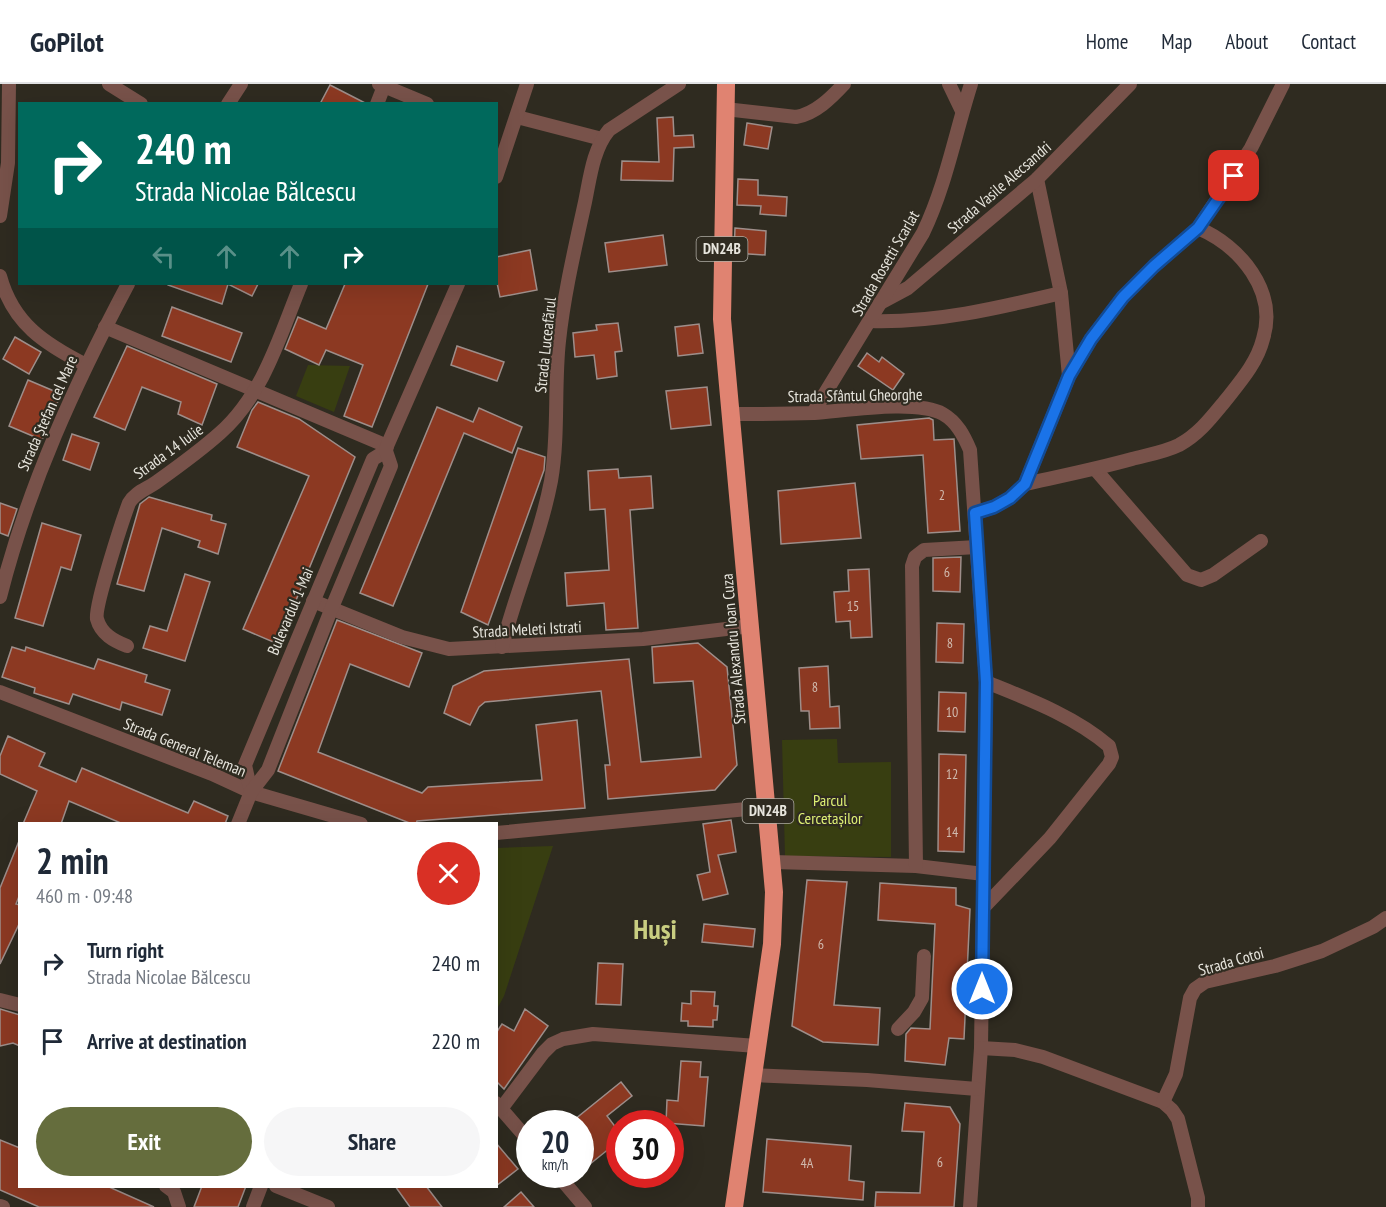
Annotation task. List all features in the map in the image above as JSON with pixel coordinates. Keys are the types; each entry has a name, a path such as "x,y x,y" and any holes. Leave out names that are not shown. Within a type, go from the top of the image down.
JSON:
{"highway":[{"name":"Strada Alexandru Ioan Cuza","path":"726,84 722,319 773,862 772,944 734,1207"}],"street":[{"path":"0,216 8,163 9,84"},
{"path":"109,84 138,102"},
{"path":"229,102 241,84"},
{"path":"498,172 527,84"},
{"path":"517,117 602,139 609,130 679,84"},
{"path":"725,109 796,117 806,115 844,84"},
{"path":"949,84 962,111"},
{"name":"Strada Rosetti Scarlat","path":"813,413 923,233 948,170 971,84"},
{"name":"Strada Vasile Alecsandri","path":"880,303 908,288 1037,179 1130,84"},
{"path":"975,513 994,507 1010,498 1025,484 1069,376 1091,339 1123,297 1154,266 1198,228 1251,148 1283,84"},
{"path":"378,102 382,85 422,102"},
{"path":"498,133 511,138"},
{"name":"Strada Luceafărul","path":"502,647 551,482 559,340 571,263 593,167 602,139"},
{"path":"1037,179 1061,293 1069,376"},
{"path":"1025,484 1095,469 1177,446 1201,429 1243,378 1260,349 1266,328 1266,311 1255,278 1235,250 1215,236 1198,228"},
{"path":"0,276 7,297 20,319 55,349 87,365"},
{"name":"Strada Ștefan cel Mare","path":"0,597 37,475 105,327 127,285"},
{"name":"Strada 14 Iulie","path":"127,646 109,637 101,629 96,610 129,503 137,493 156,483 236,418 256,390 301,285"},
{"name":"Bulevardul 1 Mai","path":"251,792 245,765 373,459 386,448 458,285"},
{"path":"870,321 931,320 1061,293"},
{"path":"105,327 256,390 386,448"},
{"name":"Strada Sfântul Gheorghe","path":"730,414 918,408 943,414 959,428 970,450 986,682 981,1048 970,1207"},
{"name":"Bulevardul 1 Mai","path":"239,822 251,792 268,770 391,466 386,448"},
{"path":"1095,469 1187,575 1201,580 1213,575 1261,541"},
{"path":"916,866 912,566 915,557 924,550 978,547"},
{"name":"Strada Meleti Istrati","path":"312,601 402,637 449,649 643,639 750,626"},
{"path":"983,908 1061,825 1112,758 1112,751 1104,742 1044,706 986,682"},
{"name":"Strada General Teleman","path":"0,692 212,774 251,792 354,822"},
{"path":"498,833 768,807"},
{"path":"773,862 916,866 984,874"},
{"name":"Strada Cotoi","path":"1163,1102 1176,1074 1190,998 1195,989 1205,982 1275,966 1322,951 1373,927 1386,918"},
{"path":"898,1029 914,1012 922,998 924,956"},
{"path":"0,1000 18,1004"},
{"path":"516,1126 499,1106 543,1053 552,1044 563,1039 593,1035 757,1046"},
{"path":"981,1048 1015,1050 1043,1057 1163,1102 1173,1110 1178,1119 1198,1198 1197,1207"},
{"path":"752,1075 867,1080 978,1089"},
{"path":"169,1188 174,1192 179,1207"},
{"path":"253,1207 260,1188"},
{"path":"281,1188 328,1207"},
{"path":"569,1188 585,1207"}],"green space":[{"path":"308,365 350,366 334,412 296,396"},
{"name":"Parcul Cercetașilor","path":"837,739 838,763 891,762 891,857 785,856 782,740"},
{"path":"553,846 504,996 498,1007 498,848"}],"building":[{"path":"330,85 363,102 321,102"},
{"path":"673,117 674,136 693,135 694,147 674,148 673,181 621,180 622,161 659,162 657,118"},
{"path":"747,123 772,127 768,149 744,145"},
{"path":"738,179 758,180 758,195 787,197 786,216 760,214 761,206 737,205"},
{"path":"735,228 766,231 765,255 734,253"},
{"path":"663,235 667,265 609,272 605,243"},
{"path":"530,250 537,290 500,297 497,285 498,257"},
{"path":"168,285 228,285 222,304"},
{"path":"230,285 258,285 252,296"},
{"path":"345,285 428,285 372,427 344,416 363,365 326,350 319,365 285,349 298,317 326,329"},
{"path":"172,307 242,333 231,362 162,336"},
{"path":"618,323 622,351 615,352 617,376 597,379 594,355 575,357 573,333 597,330 596,325"},
{"path":"699,324 703,353 678,356 675,327"},
{"path":"15,337 41,352 29,374 3,359"},
{"path":"127,346 217,384 202,425 178,414 181,402 142,387 125,430 94,417"},
{"path":"457,346 504,362 497,381 451,365"},
{"path":"867,353 879,362 882,357 904,374 893,390 858,366"},
{"path":"28,380 61,394 42,440 9,426"},
{"path":"707,387 711,425 671,429 666,391"},
{"path":"258,402 299,419 355,457 278,644 243,629 309,476 237,447 252,410"},
{"path":"437,407 473,422 479,408 522,427 512,453 464,433 393,606 360,593"},
{"path":"929,418 933,420 934,440 954,439 960,531 928,533 923,455 861,459 857,425"},
{"path":"72,434 99,443 90,470 63,460"},
{"path":"518,448 545,457 544,470 488,625 461,612"},
{"path":"618,469 619,478 651,476 653,508 630,510 638,628 606,630 604,603 567,606 565,573 609,570 605,509 590,510 588,471"},
{"path":"855,483 861,538 781,544 778,491"},
{"path":"149,497 212,515 211,520 226,524 218,554 198,547 200,541 162,528 144,591 117,584 140,504"},
{"path":"0,503 17,509 8,536 0,533"},
{"path":"42,523 81,535 71,570 61,567 43,626 15,618"},
{"path":"961,557 960,592 933,591 933,558"},
{"path":"869,569 872,637 851,638 850,621 836,622 834,592 849,591 848,570"},
{"path":"185,574 210,582 185,661 143,648 150,626 167,631"},
{"path":"337,620 422,653 409,687 350,664 318,752 422,793 428,787 542,780 536,725 577,720 585,808 407,822 278,771"},
{"path":"937,623 964,624 963,663 936,662"},
{"path":"698,643 727,667 737,765 715,790 608,799 605,765 610,765 601,691 485,702 479,707 470,725 444,713 453,686 484,671 629,659 641,762 701,757 693,681 654,683 652,647"},
{"path":"12,647 25,651 26,647 94,669 98,659 147,675 145,682 170,690 162,715 122,702 120,710 73,694 69,704 34,693 35,688 2,677"},
{"path":"828,666 830,707 839,706 840,728 810,729 809,711 801,711 799,668"},
{"path":"939,692 966,693 965,732 938,731"},
{"path":"8,736 45,753 39,766 76,782 82,768 188,813 194,801 228,816 226,822 118,822 69,801 62,822 24,822 37,791 0,774 0,756"},
{"path":"939,754 966,755 964,852 938,851"},
{"path":"731,820 736,852 718,855 728,894 703,900 697,875 710,872 703,824"},
{"path":"18,843 18,899 16,904 18,904 18,926 0,964 0,888"},
{"path":"807,880 847,882 834,1005 880,1008 878,1045 823,1042 792,1026"},
{"path":"880,883 956,888 956,905 970,909 964,1039 949,1038 945,1065 905,1061 906,1034 911,1028 930,1029 935,924 878,920"},
{"path":"704,924 755,929 753,947 702,942"},
{"path":"598,963 623,964 621,1005 596,1004"},
{"path":"691,991 715,992 714,1006 718,1006 717,1020 713,1020 713,1027 688,1026 688,1021 681,1021 682,1003 691,1004"},
{"path":"0,1009 18,1014 18,1045 13,1043 0,1046"},
{"path":"525,1009 548,1026 504,1089 498,1083 498,1030 502,1024 514,1031"},
{"path":"681,1061 701,1062 700,1077 708,1077 704,1126 684,1124 684,1110 667,1110 667,1100 678,1101"},
{"path":"621,1082 632,1096 614,1110 606,1110 606,1151 594,1161 594,1110 586,1110"},
{"path":"905,1103 950,1107 960,1124 954,1207 875,1207 876,1192 920,1193 924,1132 902,1131"},
{"path":"767,1139 851,1146 849,1180 864,1182 863,1200 763,1192"},
{"path":"0,1140 18,1147 18,1188 111,1188 154,1207 39,1207 0,1190"},
{"path":"498,1145 516,1167 516,1171 498,1184"},
{"path":"201,1188 245,1188 238,1207 194,1207"},
{"path":"396,1188 428,1188 442,1207 410,1207"},
{"path":"521,1192 534,1207 504,1207"}],"district":[{"name":"Huși","path":"655,929"}],"route":[{"path":"982,989 986,682 975,513 994,507 1010,498 1025,484 1069,376 1091,339 1123,297 1154,266 1198,228 1234,176"}]}
